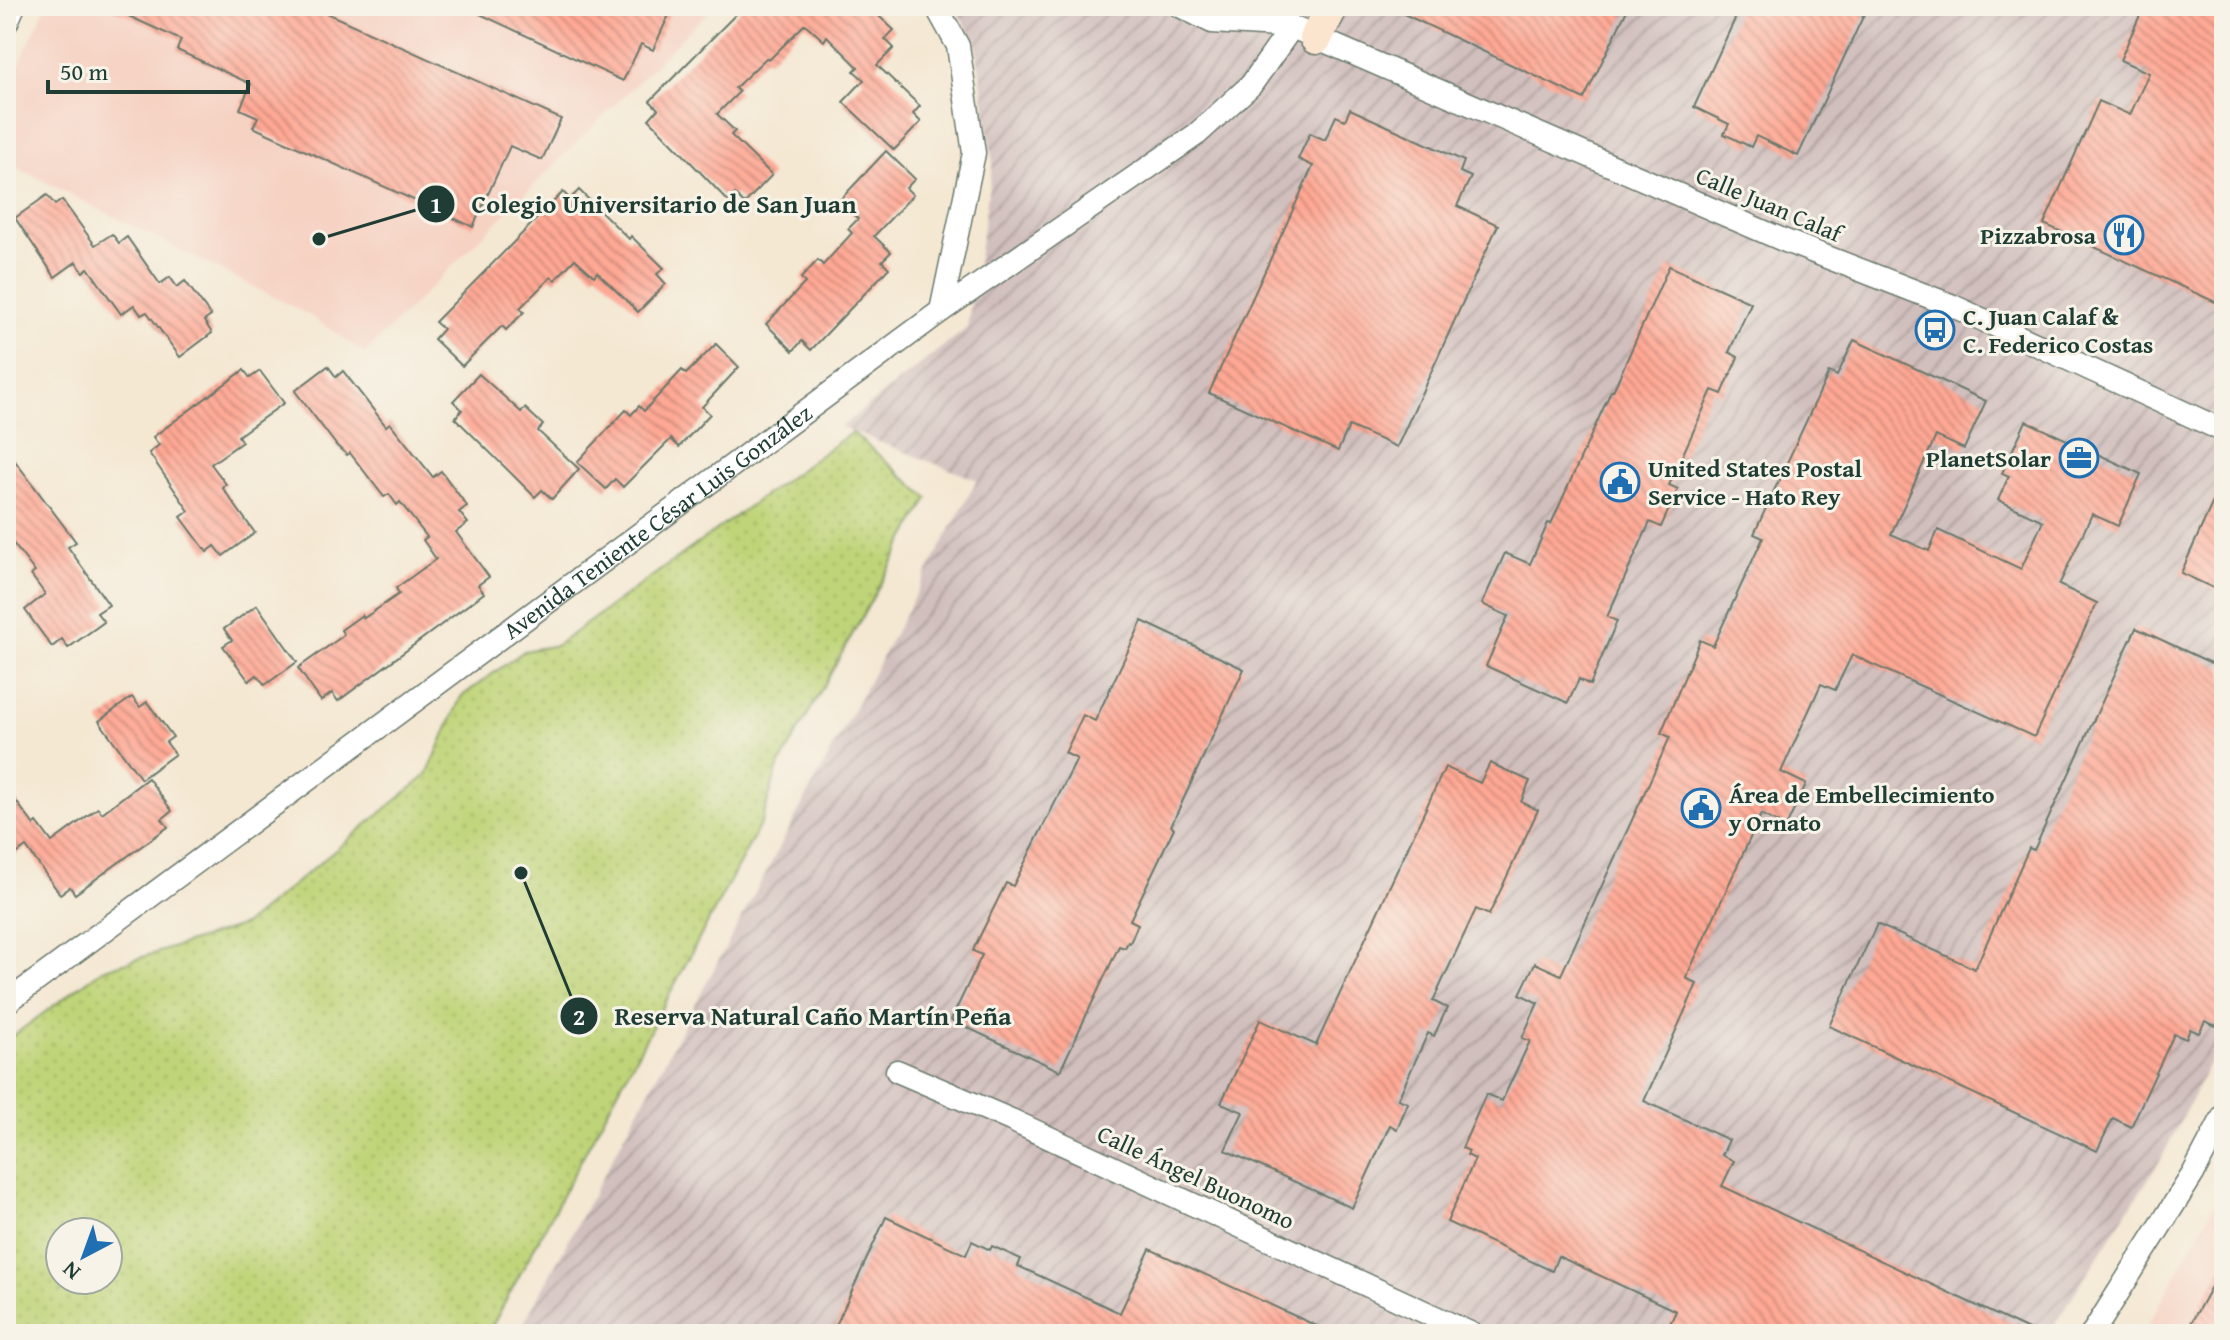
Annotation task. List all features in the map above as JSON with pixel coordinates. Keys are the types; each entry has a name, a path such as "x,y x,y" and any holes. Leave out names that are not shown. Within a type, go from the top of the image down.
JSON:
{"street":[{"path":"6,24 14,6"},
{"path":"936,6 958,46 974,153 941,311"},
{"path":"1180,6 1212,22 1304,32"},
{"path":"1267,6 1304,32"},
{"name":"Avenida Teniente César Luis González","path":"6,1003 941,311 1197,134 1332,6"},
{"name":"Calle Juan Calaf","path":"1304,32 1783,240 1953,306 2224,431"},
{"name":"Calle Ángel Buonomo","path":"897,1071 1011,1120 1472,1334"},
{"path":"2092,1334 2193,1174 2224,1115"}],"shaded area":[{"path":"46,6 714,6 365,353 309,315 6,162 6,92"},
{"path":"953,6 2224,6 2224,1035 2161,1159 2048,1334 518,1334 977,480 841,427 967,328 993,163 975,40"},
{"path":"2224,1188 2224,1334 2143,1334"}],"green space":[{"path":"852,432 928,498 777,770 762,821 488,1334 6,1334 6,1041 102,970 244,925 427,775 461,697 524,651 557,645"}],"building":[{"path":"107,6 311,6 561,119 542,160 510,146 473,227 253,127 258,117 240,109 251,84 177,50 181,40"},
{"path":"463,6 673,6 653,50 641,44 623,81"},
{"path":"744,6 868,6 894,30 885,39 894,48 877,65 920,106 913,114 921,122 894,150 843,102 864,80 854,71 858,67 827,36 824,41 805,24 735,88 739,92 717,114 735,131 731,135 772,175 744,204 735,194 728,201 649,119 658,109 650,101"},
{"path":"1387,6 1629,6 1584,99"},
{"path":"1741,6 1868,6 1798,156 1756,136 1751,147 1724,134 1729,124 1694,107"},
{"path":"2144,6 2224,6 2224,306 2044,224 2099,101 2130,115 2149,73 2120,60"},
{"path":"1350,109 1464,161 1460,172 1471,177 1457,206 1498,225 1397,447 1349,426 1338,451 1209,393 1313,166 1298,159 1310,133 1325,140 1336,116 1345,120"},
{"path":"886,151 915,179 906,188 913,195 874,236 891,252 882,261 889,268 811,350 802,341 793,351 766,324 805,283 801,278 818,260 823,265 852,233 848,229 858,219 839,201"},
{"path":"579,190 664,268 657,274 666,284 638,312 597,272 594,276 575,259 555,280 551,277 520,308 524,312 506,330 502,326 462,366 434,339 443,329 435,322 563,192 570,199"},
{"path":"47,195 55,205 62,200 95,245 112,234 119,243 127,237 160,284 170,277 177,287 185,281 211,316 204,321 212,333 180,357 147,312 141,315 134,305 121,314 88,268 83,272 76,262 55,277 15,218"},
{"name":"United States Postal Service - Hato Rey","path":"1669,266 1751,303 1729,352 1738,357 1722,394 1712,390 1669,485 1678,489 1661,527 1650,522 1607,617 1617,621 1590,685 1579,679 1568,703 1486,666 1508,616 1482,604 1505,553 1530,564"},
{"path":"1854,340 1986,401 1964,449 1936,436 1891,534 1929,551 1938,530 2021,569 2043,521 1998,500 2009,476 2002,473 2026,421 2141,474 2118,526 2092,514 2059,585 2097,603 2034,737 1852,655 1835,690 1821,684 1781,772 1806,784 1786,827 1761,814 1686,978 1697,984 1644,1101 1729,1140 1722,1155 1734,1161 1722,1186 2037,1334 1685,1334 1669,1326 1676,1311 1558,1256 1552,1271 1447,1222 1475,1159 1462,1148 1486,1094 1502,1101 1530,1041 1522,1038 1538,1003 1520,994 1535,963 1561,975 1670,737 1661,733 1700,640 1713,646 1763,538 1754,534 1829,372 1837,376"},
{"path":"716,344 739,367 702,407 710,414 679,447 671,439 623,487 615,479 606,489 577,462 626,410 631,415 639,406 644,411 682,370 686,374"},
{"path":"328,366 336,377 343,371 386,426 390,423 433,477 441,471 467,506 459,512 468,523 456,532 489,577 478,585 484,593 338,701 332,693 321,701 298,668 344,635 341,630 399,594 396,588 436,559 423,540 427,537 400,502 397,505 389,494 384,497 350,453 347,455 337,446 295,391"},
{"path":"244,370 250,378 260,371 284,403 238,436 242,442 211,464 226,484 222,487 255,533 223,556 215,546 207,552 181,517 189,511 149,453 159,445 153,437"},
{"path":"479,374 521,412 525,408 543,425 538,431 579,469 552,499 542,490 535,497 455,418 462,410 453,401"},
{"path":"6,449 76,542 68,547 109,605 97,613 104,622 68,648 62,639 52,647 25,610 45,594 31,575 35,572 6,534"},
{"path":"2224,477 2224,593 2181,573"},
{"path":"257,605 297,662 265,685 257,675 249,681 223,646 232,640 224,629"},
{"path":"1142,621 1244,669 1130,920 1138,924 1130,943 1125,948 1119,946 1060,1071 951,1020 982,955 973,951 974,948 1006,883 1013,886 1077,759 1065,753 1083,715 1095,721"},
{"path":"2136,628 2224,669 2224,1008 2216,1026 2205,1021 2199,1033 2190,1029 2186,1039 2174,1034 2131,1127 2113,1118 2097,1151 1829,1026 1877,924 1975,969 2029,848 2034,850"},
{"path":"132,697 140,707 147,702 173,737 166,742 175,754 141,779 99,721"},
{"path":"1490,763 1530,781 1521,802 1538,810 1489,915 1476,909 1433,1001 1447,1008 1434,1036 1428,1033 1398,1099 1408,1103 1397,1129 1390,1125 1352,1208 1225,1150 1243,1112 1221,1103 1260,1020 1316,1045 1445,767 1480,783"},
{"path":"148,778 172,811 162,819 168,827 75,894 70,887 60,894 26,847 6,862 6,788 34,825 37,822 52,842 98,808 102,813"},
{"path":"886,1217 966,1255 972,1241 990,1250 992,1246 1021,1259 1018,1266 1120,1313 1150,1249 1334,1334 832,1334"},
{"path":"2224,1263 2224,1334 2185,1334"}],"place":[{"name":"Pizzabrosa","path":"2124,235"},
{"name":"Colegio Universitario de San Juan","path":"319,239"},
{"name":"C. Juan Calaf & C. Federico Costas","path":"1935,330"},
{"name":"PlanetSolar","path":"2079,458"},
{"name":"United States Postal Service - Hato Rey","path":"1620,482"},
{"name":"Área de Embellecimiento y Ornato","path":"1701,808"},
{"name":"Reserva Natural Caño Martín Peña","path":"521,873"}]}
